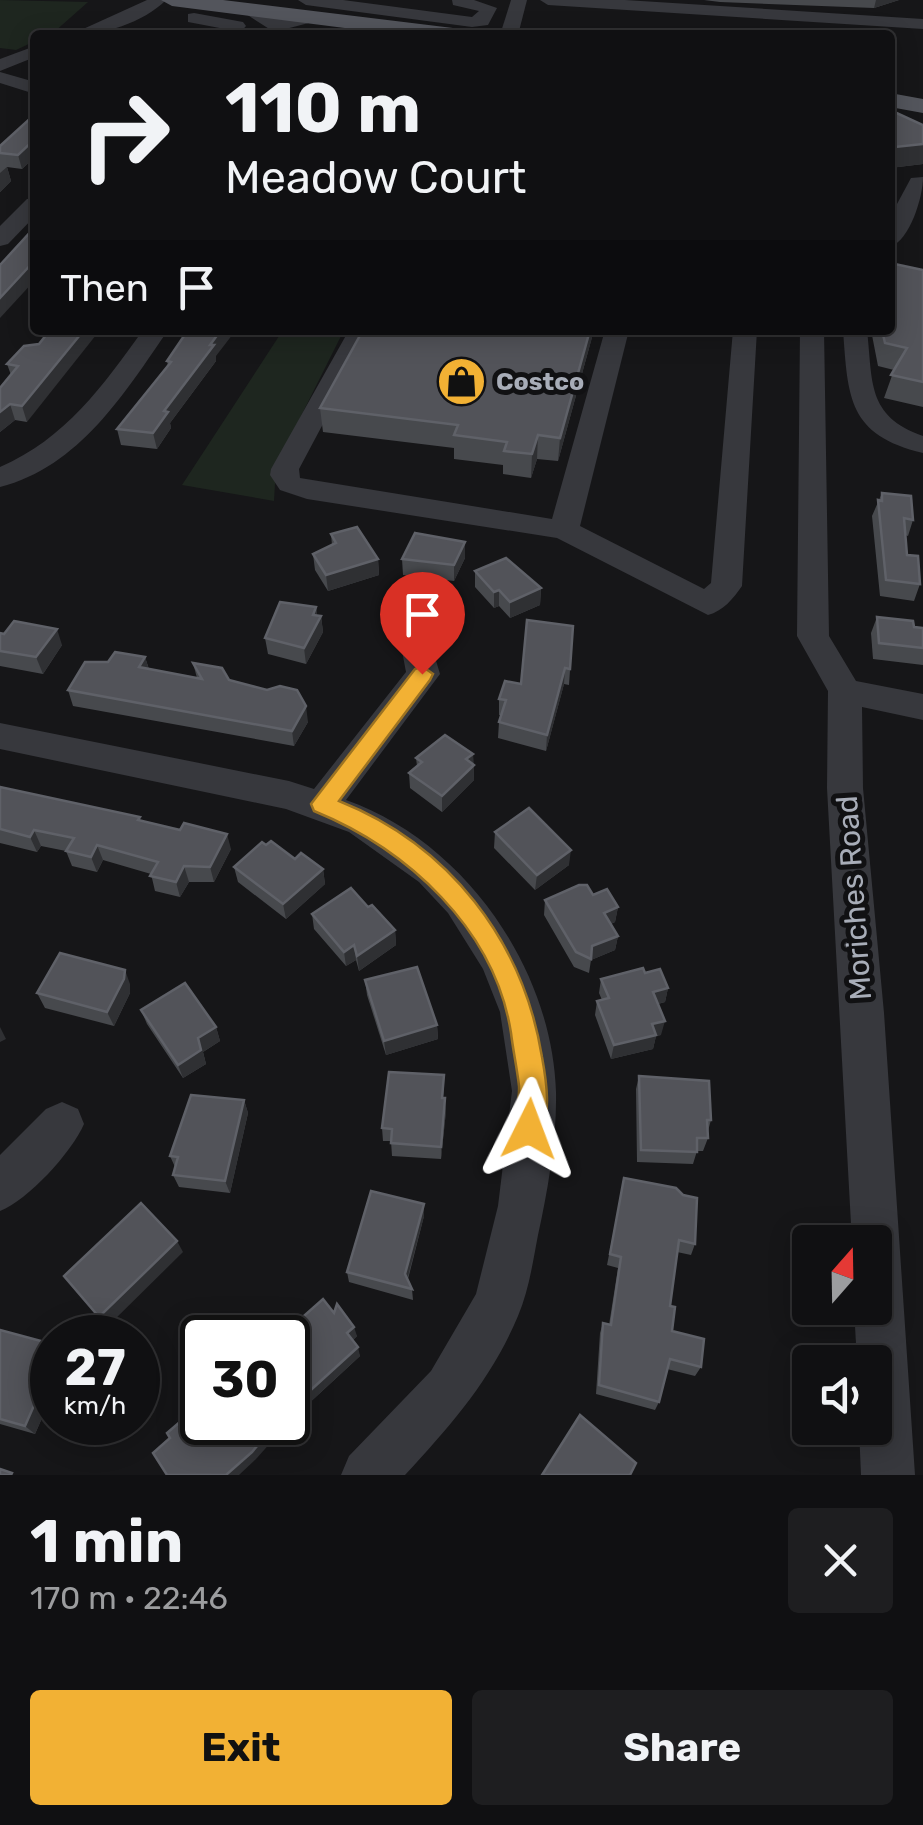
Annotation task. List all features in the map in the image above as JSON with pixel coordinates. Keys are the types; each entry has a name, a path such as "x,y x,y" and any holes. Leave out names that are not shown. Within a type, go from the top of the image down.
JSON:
{"main road":[{"path":"172,0 252,10 321,4 432,30"}],"street":[{"path":"92,30 142,11 158,0"},
{"path":"510,30 519,0"},
{"path":"548,0 776,14 922,14"},
{"path":"271,30 321,4 472,22 482,21 488,14 489,8 482,4 458,2"},
{"path":"252,10 274,21 270,30"},
{"path":"771,30 776,14"},
{"path":"776,14 783,30"},
{"path":"194,18 237,26 233,30"},
{"path":"0,66 30,54"},
{"path":"0,76 30,86"},
{"path":"895,229 918,182"},
{"path":"0,239 30,209"},
{"path":"0,478 42,458 95,417 152,335"},
{"path":"359,335 286,470 284,475 290,484 306,490 564,530 708,604 726,586 746,335"},
{"path":"564,530 616,335"},
{"path":"812,335 813,636 845,691 923,707"},
{"path":"856,335 864,411 878,426 923,445"},
{"path":"322,804 422,674 415,636"},
{"name":"Moriches Road","path":"845,691 845,788 863,1014 888,1475"},
{"path":"0,736 322,804 362,821 434,871 462,901 500,961 521,1012 534,1091 521,1206 499,1303 449,1389 368,1475"},
{"path":"0,1188 62,1124"}],"shaded area":[{"path":"0,0 88,2 56,30 30,30 30,43 16,50 0,48"},
{"path":"280,335 342,335 276,466 274,501 182,485"}],"building":[{"path":"895,112 923,125 923,144 895,147"},
{"path":"30,119 30,144 18,155 0,153 0,146"},
{"path":"30,232 30,265 0,298 0,265"},
{"path":"895,264 923,270 923,382 891,375 907,348 885,343 883,335 895,335"},
{"path":"46,335 80,335 22,406 10,404 0,412 0,388 18,366 7,364 24,346 39,344"},
{"path":"185,335 217,335 153,433 117,429 171,362 167,361"},
{"name":"Costco","path":"360,335 589,335 560,438 538,435 532,454 504,451 507,442 454,435 458,425 320,408"},
{"path":"882,493 911,496 913,520 904,518 907,555 918,556 920,584 886,580 878,500 882,501"},
{"path":"357,527 378,559 326,575 313,554 336,543 331,534"},
{"path":"415,533 465,542 454,565 402,559"},
{"path":"506,558 541,588 510,602 499,590 494,592 475,571"},
{"path":"280,602 316,607 313,615 321,616 304,648 265,638"},
{"path":"877,617 913,621 914,627 923,628 923,648 879,643"},
{"path":"527,620 573,626 570,669 565,668 547,735 499,722 506,700 499,699 505,681 521,684"},
{"path":"14,621 57,629 36,657 0,651 0,633 4,634"},
{"path":"115,652 145,657 139,667 202,679 193,663 222,668 229,680 267,690 280,686 297,690 306,706 292,731 68,690 85,662 108,662"},
{"path":"445,735 473,754 466,759 474,765 442,796 409,773 422,762 416,758"},
{"path":"0,787 140,817 138,820 180,830 184,823 227,834 210,867 184,866 176,882 150,876 158,862 97,845 91,857 66,851 74,838 34,830 30,837 0,829"},
{"path":"529,808 571,850 537,875 495,832"},
{"path":"271,841 295,859 301,853 323,869 283,904 234,867 262,842 266,845"},
{"path":"587,885 593,895 607,889 618,907 604,913 618,936 592,946 591,959 576,952 545,900"},
{"path":"351,888 395,930 357,956 354,945 344,952 312,914"},
{"path":"60,953 125,970 107,1012 37,993"},
{"path":"417,967 437,1025 384,1041 365,980"},
{"path":"643,968 645,973 660,969 668,988 653,992 665,1021 652,1024 656,1035 614,1045 597,1001 609,998 601,979"},
{"path":"185,983 216,1027 198,1038 201,1050 178,1065 141,1010"},
{"path":"389,1072 444,1075 441,1147 391,1143 392,1129 382,1128"},
{"path":"639,1076 709,1081 708,1138 697,1138 697,1152 641,1150"},
{"path":"191,1095 244,1100 225,1181 173,1175 178,1157 170,1156"},
{"path":"624,1178 676,1188 683,1195 697,1198 695,1244 679,1240 670,1306 675,1307 672,1331 704,1339 701,1367 670,1359 659,1402 599,1385 603,1323 611,1325 621,1257 610,1254"},
{"path":"371,1191 424,1204 405,1274 412,1289 347,1272"},
{"path":"141,1203 177,1241 101,1315 64,1276"},
{"path":"323,1299 334,1313 337,1304 354,1327 347,1333 358,1347 310,1391 310,1315 305,1315"},
{"path":"0,1330 30,1338 30,1415 25,1426 0,1419"},
{"path":"580,1415 636,1463 630,1475 542,1475"},
{"path":"180,1422 180,1445 258,1445 226,1475 167,1475 153,1453 170,1438 167,1433"}],"place":[{"name":"Costco","path":"461,381"}],"route":[{"path":"422,674 322,804 394,840 434,871 462,901 500,961 521,1012 534,1091 529,1129"}]}
